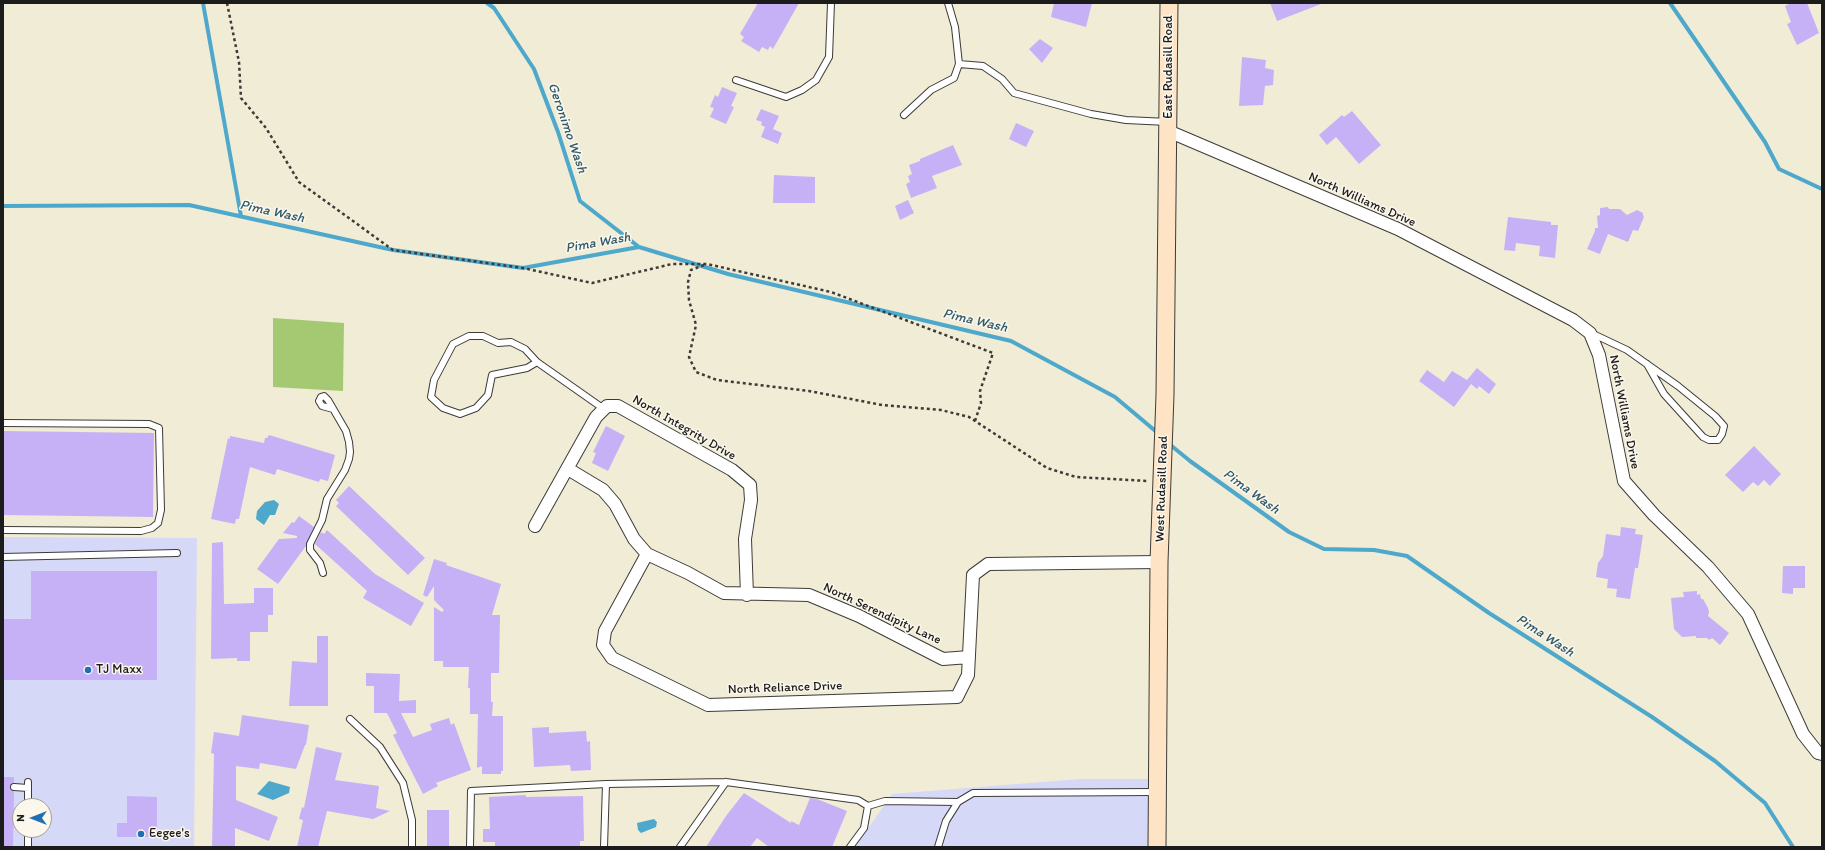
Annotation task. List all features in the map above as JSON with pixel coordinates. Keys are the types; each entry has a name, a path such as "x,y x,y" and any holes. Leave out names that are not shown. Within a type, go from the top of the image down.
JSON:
{"street":[{"name":"East Rudasill Road","path":"1169,3 1169,127"},
{"name":"North Williams Drive","path":"1169,127 1398,230 1573,320 1590,333 1600,355 1624,481 1654,515 1708,567 1748,614 1803,734 1818,752 1822,754"},
{"name":"West Rudasill Road","path":"1156,847 1159,562 1165,395 1169,127"},
{"name":"North Integrity Drive","path":"604,409 607,406 618,406 732,470 750,485 751,500 745,539 747,595"},
{"path":"535,526 596,417 604,409"},
{"name":"North Serendipity Lane","path":"568,469 603,490 615,504 634,539 647,554 688,573 724,593 747,595 808,595 859,616 943,658 969,657"},
{"name":"North Reliance Drive","path":"647,554 605,631 604,645 612,658 708,705 957,697 968,675 969,657"},
{"path":"969,657 972,575 988,564 1159,562"}],"lane":[{"path":"736,80 786,97 802,90 816,80 830,57 831,3"},
{"path":"904,115 931,90 954,78 959,64 955,27 948,3"},
{"path":"959,64 983,66 1002,79 1014,93 1091,114 1169,127"},
{"path":"1590,333 1627,350 1647,364 1678,386 1715,416 1724,426 1722,434 1718,440 1710,440 1703,437 1664,394 1647,364"},
{"path":"537,362 527,368 492,375 488,395 476,408 460,414 443,408 431,397 434,380 453,344 469,336 483,336 498,343 511,342 525,349 537,362 604,409"},
{"path":"323,573 320,563 310,550 310,544 322,520 327,498 345,470 350,459 350,442 346,431 333,409"},
{"path":"3,423 149,424 159,428 161,510 158,523 152,528 141,531 3,530"},
{"path":"3,557 178,553"},
{"path":"350,719 380,747 403,784 412,820 412,847"},
{"path":"470,847 471,791 606,784 726,782 858,800 868,806 885,801 958,802"},
{"path":"680,847 726,782"},
{"path":"604,847 606,784"},
{"path":"14,787 28,785 28,798"},
{"path":"938,847 946,821 958,802 973,793 1157,792"},
{"path":"850,847 864,828 868,806"}],"path":[{"path":"226,3 239,62 241,98 266,128 299,182 393,250 523,268 592,283 672,264 707,264 831,292 993,353 980,391 981,403 975,421"},
{"path":"707,264 691,270 688,282 689,300 696,325 689,357 696,372 717,380 808,391 882,405 941,410 969,417 1047,468 1076,477 1162,482"}],"shaded area":[{"path":"3,537 197,538 194,847 3,847"},
{"path":"1080,779 1151,779 1149,847 855,847 892,794"}],"green space":[{"path":"273,318 344,323 343,391 273,387"}],"water":[{"path":"274,500 279,504 275,515 270,515 264,525 256,519 257,511 265,502"},
{"path":"269,781 290,787 289,793 273,800 257,794"},
{"path":"654,819 657,822 656,827 641,833 638,830 637,823"}],"building":[{"path":"758,3 799,3 773,49 770,46 768,50 762,47 759,52 741,41 744,37 740,34"},
{"path":"1054,3 1092,3 1086,27 1051,17"},
{"path":"1270,3 1320,3 1321,4 1277,21"},
{"path":"1791,3 1807,3 1819,33 1797,45 1787,24 1791,22 1785,6"},
{"path":"1040,39 1053,48 1042,63 1029,49"},
{"path":"1242,57 1266,60 1265,68 1274,70 1273,85 1265,86 1263,105 1239,106"},
{"path":"722,87 737,93 731,106 734,107 726,124 710,117 714,108 710,107 715,95 718,97"},
{"path":"761,109 779,116 773,129 782,133 778,144 761,137 765,127 761,125 762,122 756,120"},
{"path":"1352,111 1381,145 1359,164 1336,137 1327,145 1319,135 1342,115 1344,117"},
{"path":"1016,123 1034,131 1026,147 1009,139"},
{"path":"953,145 962,165 932,176 937,188 911,198 906,184 910,182 908,176 912,174 909,165"},
{"path":"774,175 815,177 815,203 773,203"},
{"path":"908,200 914,213 900,220 895,206"},
{"path":"1608,207 1609,209 1620,209 1627,215 1637,210 1643,213 1644,217 1638,231 1633,230 1628,242 1608,234 1600,254 1587,249 1595,228 1598,228 1597,216 1600,215 1600,208"},
{"path":"1508,217 1551,222 1551,225 1558,225 1555,258 1539,256 1540,246 1516,243 1515,251 1504,250"},
{"path":"1477,368 1496,384 1489,394 1479,386 1477,389 1471,384 1454,407 1419,381 1427,370 1444,382 1452,371 1467,380"},
{"path":"606,426 625,436 608,471 592,463 596,453 593,452"},
{"path":"3,431 154,433 153,517 3,515"},
{"path":"269,435 335,455 328,481 320,479 319,482 277,469 275,475 250,467 239,519 236,519 235,524 211,519 228,438 230,439 230,436 264,443 265,438"},
{"path":"1754,446 1781,474 1770,486 1764,480 1758,486 1753,482 1743,492 1725,475"},
{"path":"349,486 425,558 408,575 336,506 339,503 336,500"},
{"path":"299,516 314,527 306,546 278,584 257,569 279,539 297,538 297,536 283,533"},
{"path":"1621,527 1636,529 1635,534 1643,535 1638,568 1635,568 1630,599 1616,597 1617,589 1607,588 1608,579 1596,577 1598,563 1603,556 1606,534 1620,536"},
{"path":"327,530 375,574 424,603 411,626 363,598 367,591 315,544 321,532 324,534"},
{"path":"223,542 224,604 254,603 254,588 273,588 273,615 268,615 268,632 250,632 250,661 237,661 237,658 211,659 212,543"},
{"path":"434,559 447,563 446,565 501,584 492,615 500,615 499,673 491,673 491,702 493,702 492,716 503,716 503,771 501,771 501,774 482,774 482,766 477,768 478,714 470,714 470,688 468,688 469,667 443,667 443,661 434,661 434,607 442,612 444,610 434,600 434,586 427,597 423,595"},
{"path":"1783,566 1805,566 1805,588 1793,588 1793,594 1782,593"},
{"path":"31,571 157,571 157,680 3,680 3,619 31,619"},
{"path":"1697,591 1697,595 1700,594 1701,599 1703,599 1708,608 1708,616 1729,633 1720,645 1712,638 1709,640 1707,638 1696,638 1696,636 1682,637 1674,629 1671,598 1684,597 1683,592"},
{"path":"317,636 328,636 328,706 289,706 292,661 317,663"},
{"path":"366,673 400,674 399,701 416,700 416,713 401,713 413,737 432,730 430,724 449,718 451,725 454,723 471,770 436,783 438,786 423,794 393,735 397,733 387,713 374,713 374,686 366,686"},
{"path":"242,715 309,725 306,745 296,769 260,763 259,769 236,766 236,800 278,817 269,841 235,828 235,847 212,847 214,754 211,753 214,732 239,736"},
{"path":"549,727 549,733 586,731 587,742 590,741 591,770 571,771 570,765 534,767 532,728"},
{"path":"316,747 342,753 335,780 379,786 376,808 390,811 373,819 327,811 318,847 297,847 303,820 299,819 302,807 304,808"},
{"path":"3,777 14,777 14,783 10,787 14,791 14,798 12,798 13,847 3,847"},
{"path":"744,793 791,823 791,821 799,825 810,798 817,799 847,811 832,847 769,847 757,838 750,847 706,847 726,816"},
{"path":"526,795 526,797 583,796 584,841 580,841 580,847 495,847 495,842 483,842 483,829 490,829 489,797"},
{"path":"127,796 157,797 157,837 117,837 117,823 127,823"},
{"path":"427,810 449,810 449,847 427,847"}],"waterway":[{"path":"203,3 241,216"},
{"name":"Geronimo Wash","path":"487,3 494,8 534,69 558,132 580,201 639,247"},
{"path":"1670,3 1765,142 1779,169 1822,189"},
{"name":"Pima Wash","path":"3,206 189,205 393,250 523,268 639,247 728,274 1011,341 1115,397 1159,434"},
{"name":"Pima Wash","path":"1168,443 1190,461 1289,532 1324,549 1374,550 1407,556 1489,613 1652,717 1715,761 1765,803 1793,847"}],"place":[{"name":"TJ Maxx","path":"88,670"},
{"name":"Eegee's","path":"141,834"}]}
